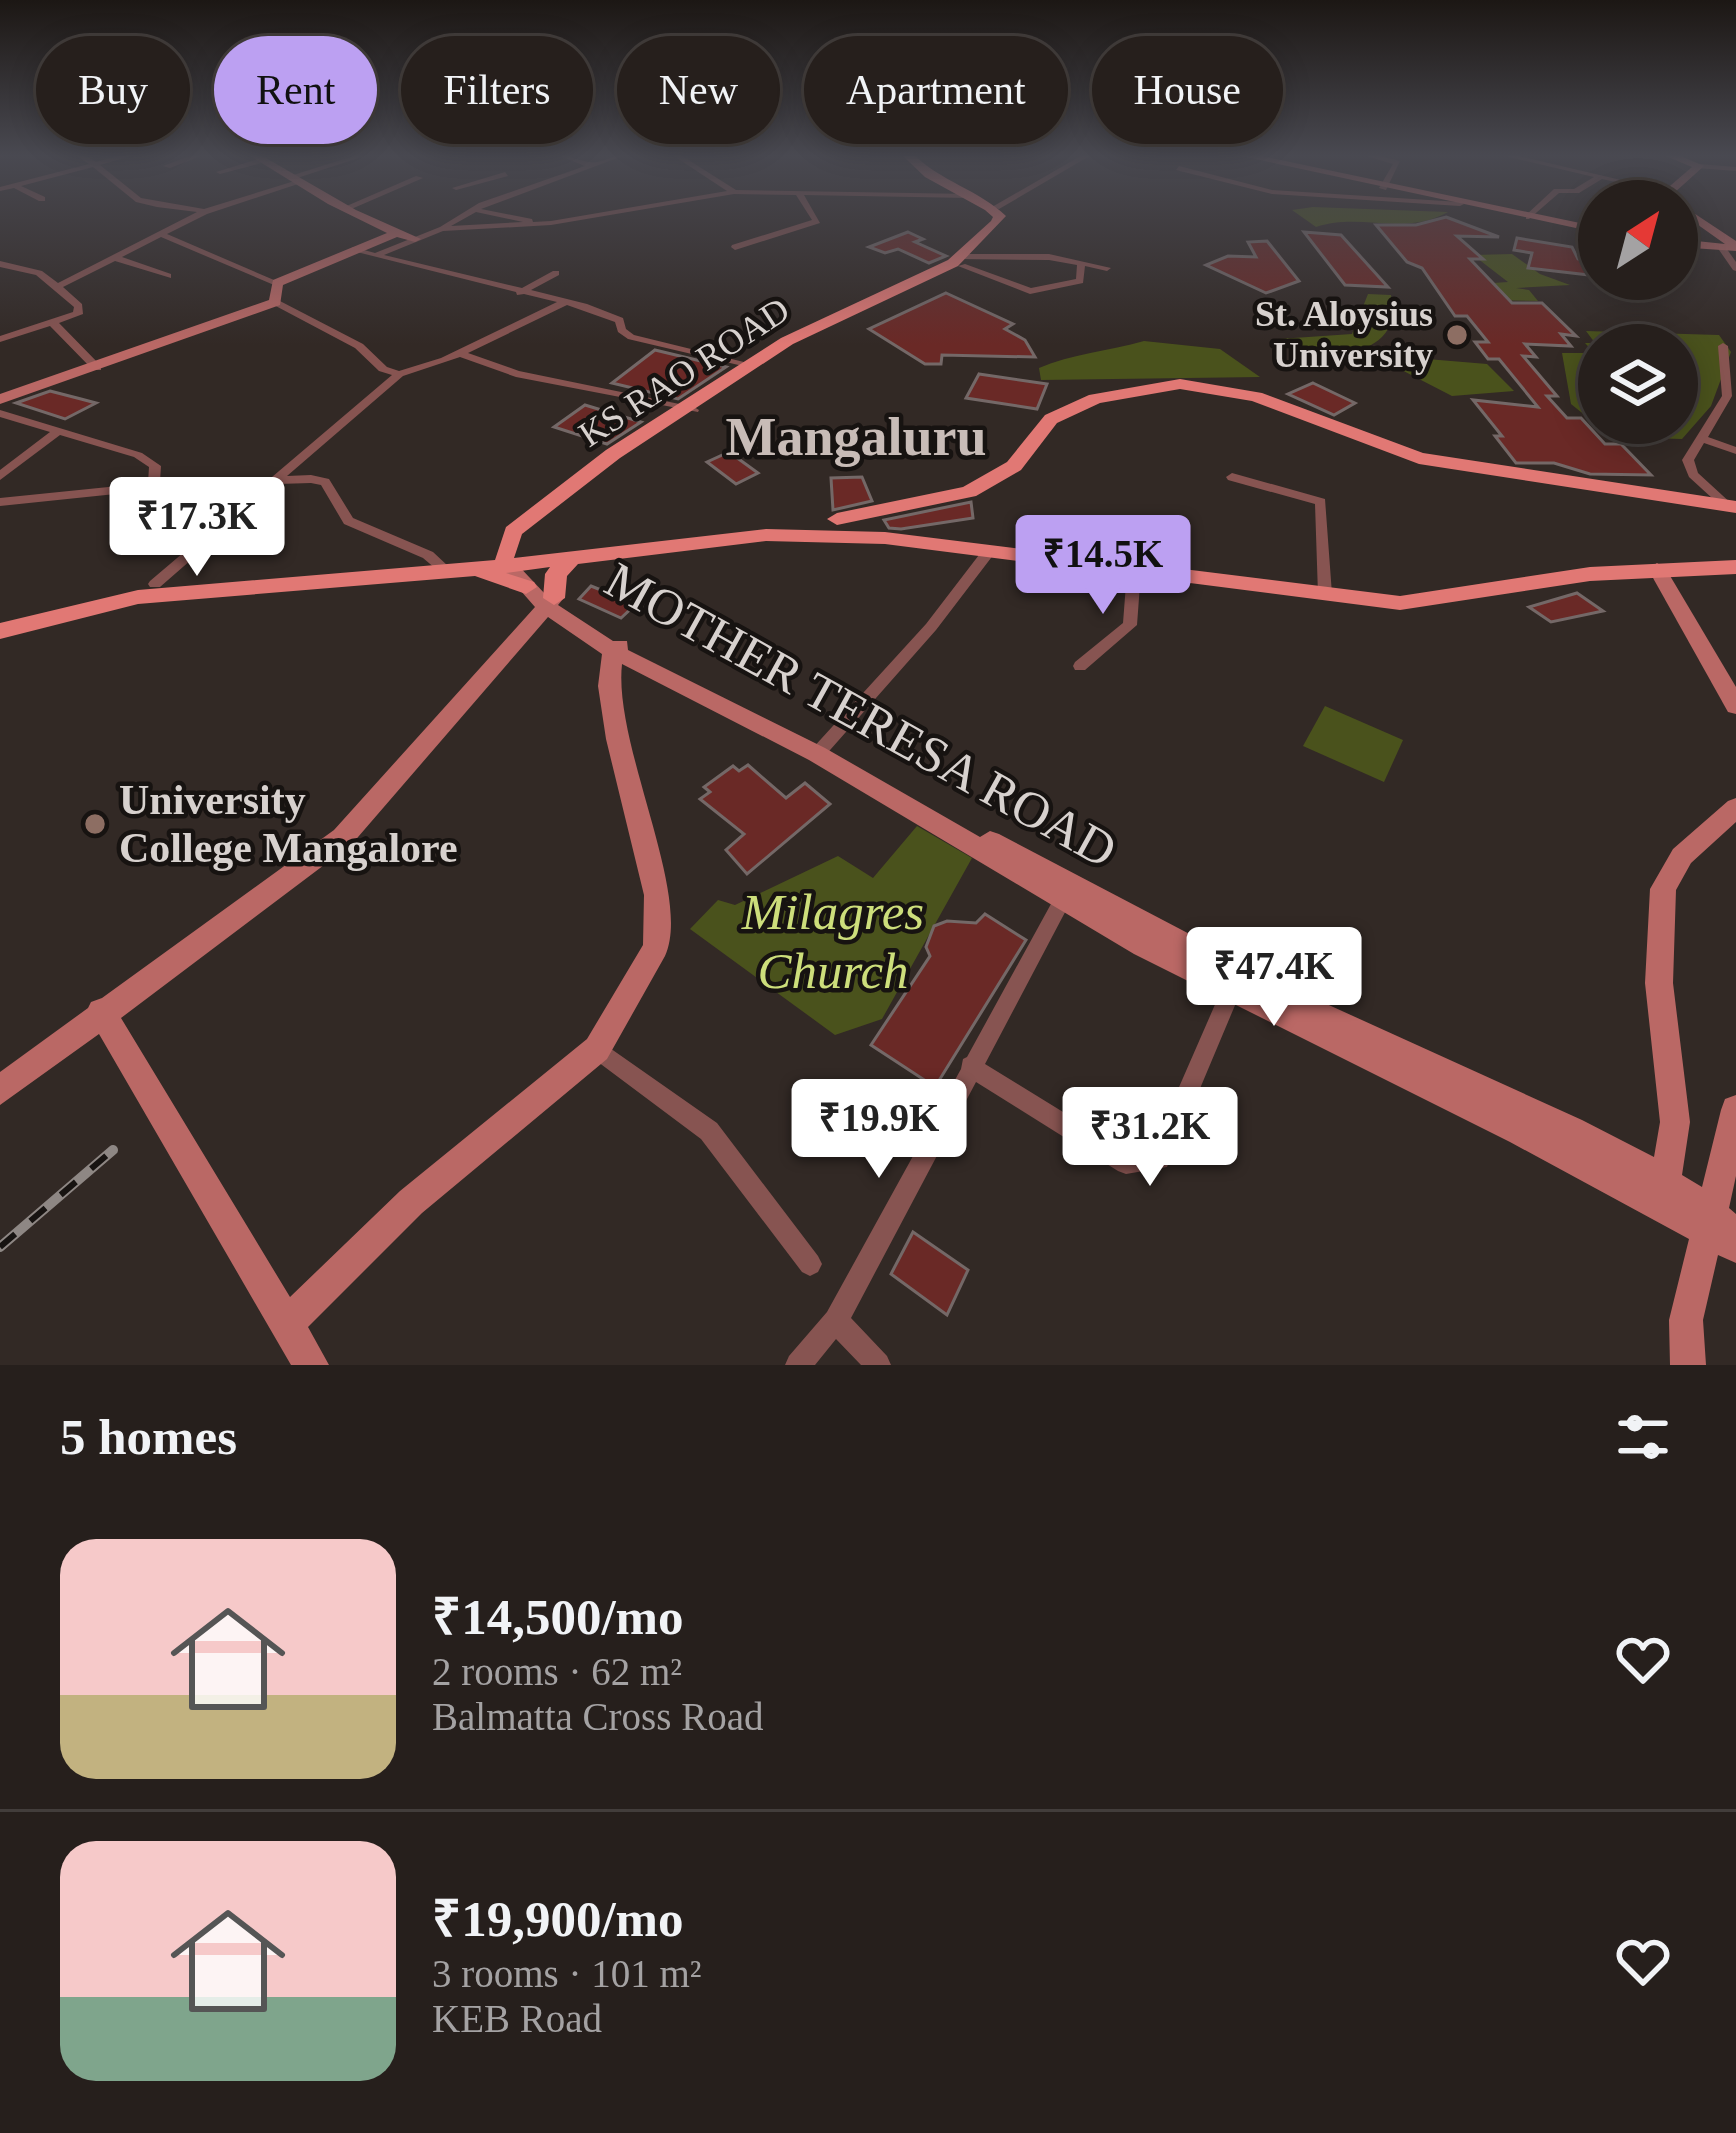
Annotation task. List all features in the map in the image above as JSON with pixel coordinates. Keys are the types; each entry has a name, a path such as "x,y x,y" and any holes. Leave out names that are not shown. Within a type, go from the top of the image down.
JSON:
{"main road":[{"name":"KS RAO ROAD","path":"689,409 747,364 965,261 999,218"},
{"path":"516,567 521,535 556,504 777,350 965,261 1005,218"},
{"path":"0,631 160,588 516,567 828,526 969,492 1014,466 1051,419 1095,399 1180,384 1256,397 1419,458 1732,507"},
{"path":"864,514 858,524 862,530 886,538"},
{"path":"0,620 160,588 441,566 516,567 662,544 828,526 987,554 1414,602 1591,574 1736,567"},
{"path":"550,602 556,574 573,557"}],"street":[{"path":"169,218 178,224"},
{"path":"58,288 192,218"},
{"path":"364,218 415,239"},
{"path":"376,255 460,218"},
{"path":"506,218 538,225"},
{"path":"442,229 538,225 581,218"},
{"path":"735,247 817,221 815,218"},
{"path":"1533,218 1578,226"},
{"path":"1698,218 1736,247"},
{"path":"161,236 277,283 394,234"},
{"path":"1698,245 1736,247"},
{"path":"1721,247 1736,268"},
{"path":"353,250 563,303 620,320 621,330 631,338 747,364"},
{"path":"965,261 1049,257 1107,268"},
{"path":"116,258 168,276"},
{"path":"965,261 1030,291 1080,281 1081,265"},
{"path":"0,264 40,273 79,306 78,314 0,340"},
{"path":"520,293 556,273"},
{"path":"275,302 277,283"},
{"path":"0,399 275,302 359,346 383,369 399,374"},
{"path":"160,588 399,374 459,353 563,303"},
{"path":"52,322 97,368"},
{"path":"459,353 516,374 689,409"},
{"path":"1728,355 1731,397 1689,466 1732,507"},
{"path":"0,412 56,434 138,455 155,466 154,486"},
{"path":"0,476 56,434"},
{"path":"1702,439 1736,451"},
{"path":"0,502 284,477 325,482 334,505 348,521 428,555 441,566"},
{"path":"1232,477 1322,502 1325,594"},
{"path":"821,749 931,627 987,554"},
{"path":"516,567 550,602 618,647 821,749 1063,899 1232,992 1561,1139 1723,1232"},
{"path":"1657,569 1736,706"},
{"path":"1080,666 1130,625 1134,571"},
{"path":"0,1090 343,836 550,602"},
{"path":"289,1321 411,1202 597,1049 656,947 657,895 616,739 609,686 618,647"},
{"name":"MOTHER TERESA ROAD","path":"821,749 1157,935 1561,1139 1665,1184 1723,1232"},
{"path":"1665,1184 1675,1122 1659,982 1663,889 1682,856 1736,808"},
{"path":"797,1365 836,1322 1063,899"},
{"path":"970,1066 1126,1163 1159,1159 1232,992"},
{"path":"101,1011 311,1365"},
{"path":"597,1049 709,1131 810,1264"},
{"path":"1688,1365 1686,1320 1723,1232 1736,1110"},
{"path":"836,1322 878,1365"}],"green space":[{"path":"1303,218 1434,218 1415,223 1350,222 1316,227"},
{"name":"St. Aloysius University","path":"1512,254 1540,274 1570,285 1516,288 1529,290 1538,301 1487,300 1487,292 1502,292 1493,283 1508,282 1473,255"},
{"path":"1368,294 1391,295 1392,309 1388,329 1365,348 1342,359 1279,339 1352,334"},
{"path":"1698,334 1719,335 1731,352 1711,406 1698,421"},
{"path":"1144,341 1220,349 1260,377 1041,380 1039,368 1051,363"},
{"path":"1562,353 1578,353 1578,410 1571,404"},
{"path":"1427,359 1487,364 1514,391 1452,396 1390,364"},
{"path":"1325,706 1403,740 1384,782 1303,746"},
{"name":"Milagres Church","path":"917,826 972,858 882,1019 835,1035 690,929 718,900 735,905 838,856 873,878"}],"building":[{"path":"1448,218 1499,237 1457,236 1483,259 1470,259 1512,303 1542,303 1576,336 1561,334 1571,346 1525,344 1536,357 1523,356 1557,396 1547,396 1567,418 1578,418 1578,444 1621,444 1651,475 1590,474 1554,463 1516,463 1495,436 1502,436 1473,400 1538,407 1499,359 1488,359 1475,342 1488,342 1467,316 1455,316 1422,268 1407,262 1376,225 1416,225"},
{"path":"908,232 923,239 915,242 946,256 929,263 898,249 885,253 869,247"},
{"name":"St. Aloysius University","path":"1304,232 1341,235 1388,287 1345,285"},
{"path":"1517,238 1572,247 1578,274 1528,268 1532,253 1514,250"},
{"path":"1267,241 1299,281 1266,293 1206,265 1228,256 1256,257 1248,242"},
{"path":"946,293 1013,324 1005,329 1025,340 1035,357 942,355 941,364 925,364 869,329"},
{"path":"655,350 726,367 678,399 612,383"},
{"path":"979,374 1047,384 1037,409 966,398"},
{"path":"1313,383 1355,403 1334,415 1288,394"},
{"path":"50,391 96,403 65,419 16,403"},
{"path":"585,405 641,422 607,444 554,427"},
{"path":"729,452 758,473 736,484 707,462"},
{"path":"862,477 872,501 833,510 831,478"},
{"path":"971,502 973,518 901,529 889,528 884,520"},
{"path":"591,586 636,604 621,618 579,599"},
{"path":"1577,593 1603,611 1551,622 1529,607"},
{"name":"Milagres Church","path":"748,765 786,798 805,783 830,804 747,874 726,850 744,834 700,799 710,792 704,787 733,766 739,771"},
{"path":"985,914 1026,940 935,1087 871,1045 930,956 926,947 934,926 947,921 976,923"},
{"path":"913,1232 968,1270 947,1315 891,1274"}],"railway":[{"path":"0,1247 113,1150"}],"place":[{"name":"St. Aloysius University","path":"1457,335"},
{"name":"University College Mangalore","path":"95,824"}],"district":[{"name":"Mangaluru","path":"856,437"}]}
